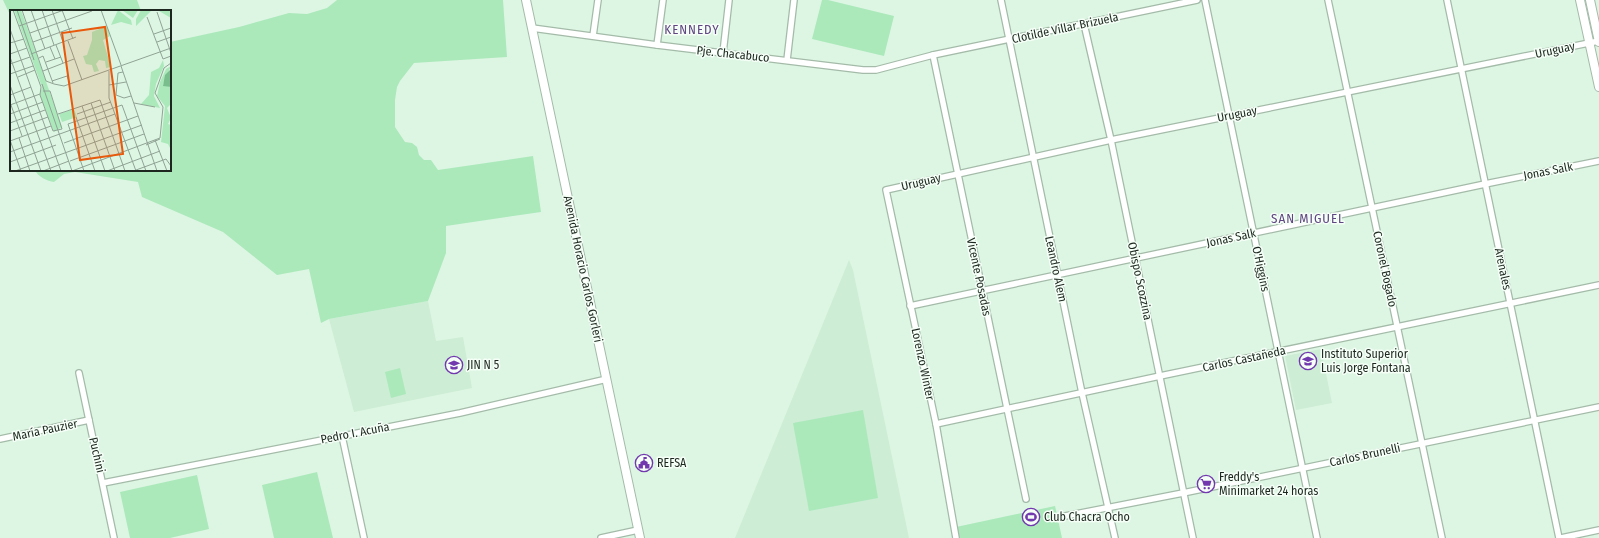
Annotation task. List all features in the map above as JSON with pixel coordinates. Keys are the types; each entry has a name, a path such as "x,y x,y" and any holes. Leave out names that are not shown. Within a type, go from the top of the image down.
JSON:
{"main road":[{"name":"Avenida Horacio Carlos Gorleri","path":"526,0 639,534"},
{"path":"1580,0 1599,87"},
{"path":"1590,0 1599,41"}],"street":[{"path":"594,36 598,0"},
{"path":"657,45 663,0"},
{"path":"724,53 729,0"},
{"path":"788,60 794,0"},
{"name":"Leandro Alem","path":"1001,0 1082,392 1114,538"},
{"name":"Clotilde Villar Brizuela","path":"933,56 1198,0"},
{"name":"O'Higgins","path":"1204,0 1317,538"},
{"name":"Coronel Bogado","path":"1328,0 1442,538"},
{"name":"Arenales","path":"1446,0 1560,538"},
{"name":"Obispo Scozzina","path":"1084,24 1111,140 1193,538"},
{"name":"Pje. Chacabuco","path":"532,28 863,70 876,70 933,56"},
{"name":"Uruguay","path":"886,190 1111,140 1599,41"},
{"name":"Vicente Posadas","path":"933,56 1026,499"},
{"name":"Jonas Salk","path":"910,306 1599,161"},
{"name":"Lorenzo Winter","path":"886,190 936,424 956,538"},
{"name":"Carlos Castañeda","path":"936,424 1082,392 1599,285"},
{"name":"Puchini","path":"79,373 103,483 113,538"},
{"name":"Pedro I. Acuña","path":"103,483 460,413 606,379"},
{"name":"Carlos Brunelli","path":"1060,517 1599,407"},
{"name":"María Pauzier","path":"0,439 89,420"},
{"path":"342,436 364,538"},
{"path":"1560,538 1599,530"},
{"path":"601,538 639,534"}],"shaded area":[{"path":"849,260 853,270 909,538 735,538"},
{"path":"428,301 436,341 463,337 472,388 354,412 329,319"},
{"path":"1321,349 1332,403 1296,410 1285,356"}],"green space":[{"path":"3,0 137,0 141,10 10,10 10,15"},
{"path":"337,0 503,0 507,57 414,63 397,87 395,100 395,127 405,142 412,143 417,147 419,155 424,160 431,160 438,170 533,156 541,212 446,226 446,253 428,301 329,319 321,323 309,269 277,275 223,232 142,197 138,182 75,172 64,174 54,182 48,181 36,172 171,171 171,42 239,27 289,13 307,14 327,8"},
{"path":"822,0 828,0 894,16 884,56 812,39"},
{"path":"400,368 406,394 391,398 385,372"},
{"path":"863,410 878,498 809,511 793,423"},
{"path":"317,472 333,538 274,538 262,485"},
{"path":"197,475 209,529 170,538 130,538 120,492"},
{"name":"Club Chacra Ocho","path":"1055,506 1062,538 958,538 956,527"}],"place":[{"name":"Instituto Superior Luis Jorge Fontana","path":"1308,361"},
{"name":"JIN N 5","path":"454,365"},
{"name":"REFSA","path":"644,463"},
{"name":"Freddy's Minimarket 24 horas","path":"1206,484"},
{"name":"Club Chacra Ocho","path":"1031,517"}],"district":[{"name":"KENNEDY","path":"692,29"},
{"name":"SAN MIGUEL","path":"1308,218"}]}
